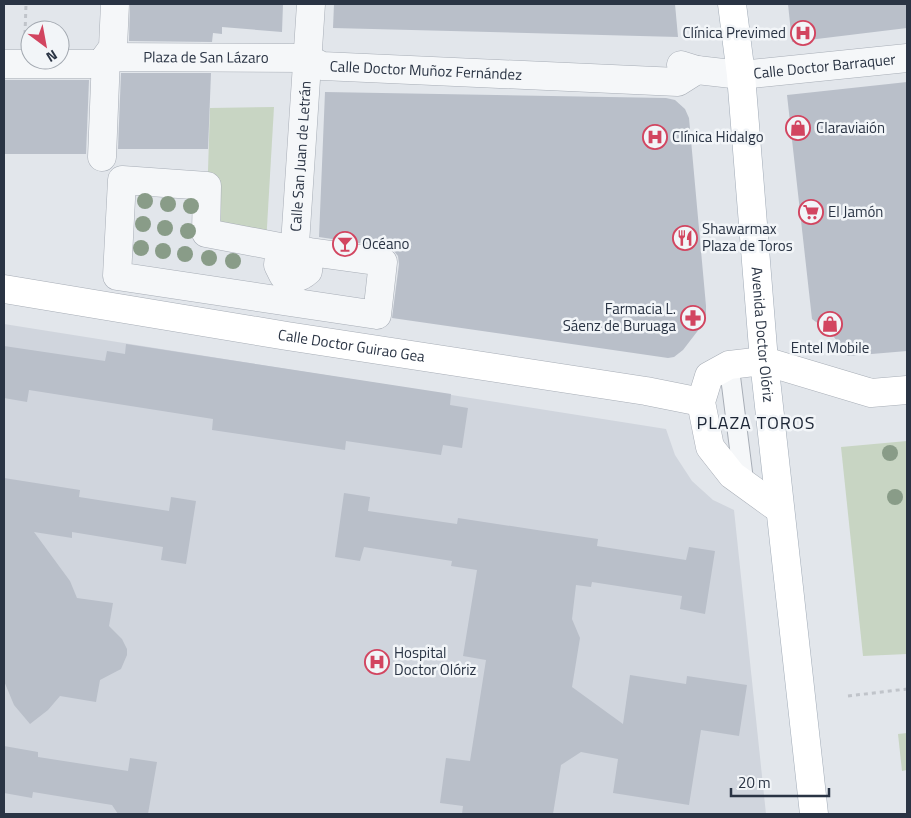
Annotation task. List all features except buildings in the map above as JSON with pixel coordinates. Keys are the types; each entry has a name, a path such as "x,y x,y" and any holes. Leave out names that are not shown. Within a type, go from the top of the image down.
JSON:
{"main road":[{"name":"Avenida Doctor Olóriz","path":"732,4 741,75 764,361 814,814"},
{"name":"Calle Doctor Guirao Gea","path":"4,289 287,336 646,391 701,402"},
{"path":"779,509 732,475 710,447 701,402 709,376 729,365 764,361 871,393 907,390"}],"street":[{"path":"102,157 106,57 113,46 115,4"},
{"name":"Calle San Juan de Letrán","path":"291,298 310,4"},
{"name":"Plaza de San Lázaro","path":"4,64 105,64 106,57 307,58"},
{"name":"Calle Doctor Muñoz Fernández","path":"307,58 322,66 678,82 697,70 741,75"},
{"name":"Calle Doctor Barraquer","path":"741,75 907,58"},
{"path":"122,180 207,186 206,233 280,247 278,265 291,298 117,276 122,180"}],"lane":[{"path":"729,365 744,484"}],"path":[{"path":"26,4 26,20"},
{"path":"848,696 907,689"}],"shaded area":[{"name":"Hospital Doctor Olóriz","path":"4,324 666,429 675,455 692,481 713,500 734,510 766,814 4,814"}],"green space":[{"path":"274,107 266,244 206,233 210,108"},
{"path":"907,441 907,654 863,656 841,447"},
{"path":"907,733 907,770 902,771 898,734"}],"place":[{"name":"Clínica Previmed","path":"803,33"},
{"name":"Claraviaión","path":"798,128"},
{"name":"Clínica Hidalgo","path":"655,137"},
{"name":"El Jamón","path":"811,212"},
{"name":"Shawarmax Plaza de Toros","path":"685,238"},
{"name":"Océano","path":"345,244"},
{"name":"Farmacia L. Sáenz de Buruaga","path":"693,318"},
{"name":"Entel Mobile","path":"830,324"},
{"name":"Hospital Doctor Olóriz","path":"377,662"}],"district":[{"name":"PLAZA TOROS","path":"756,423"}]}
